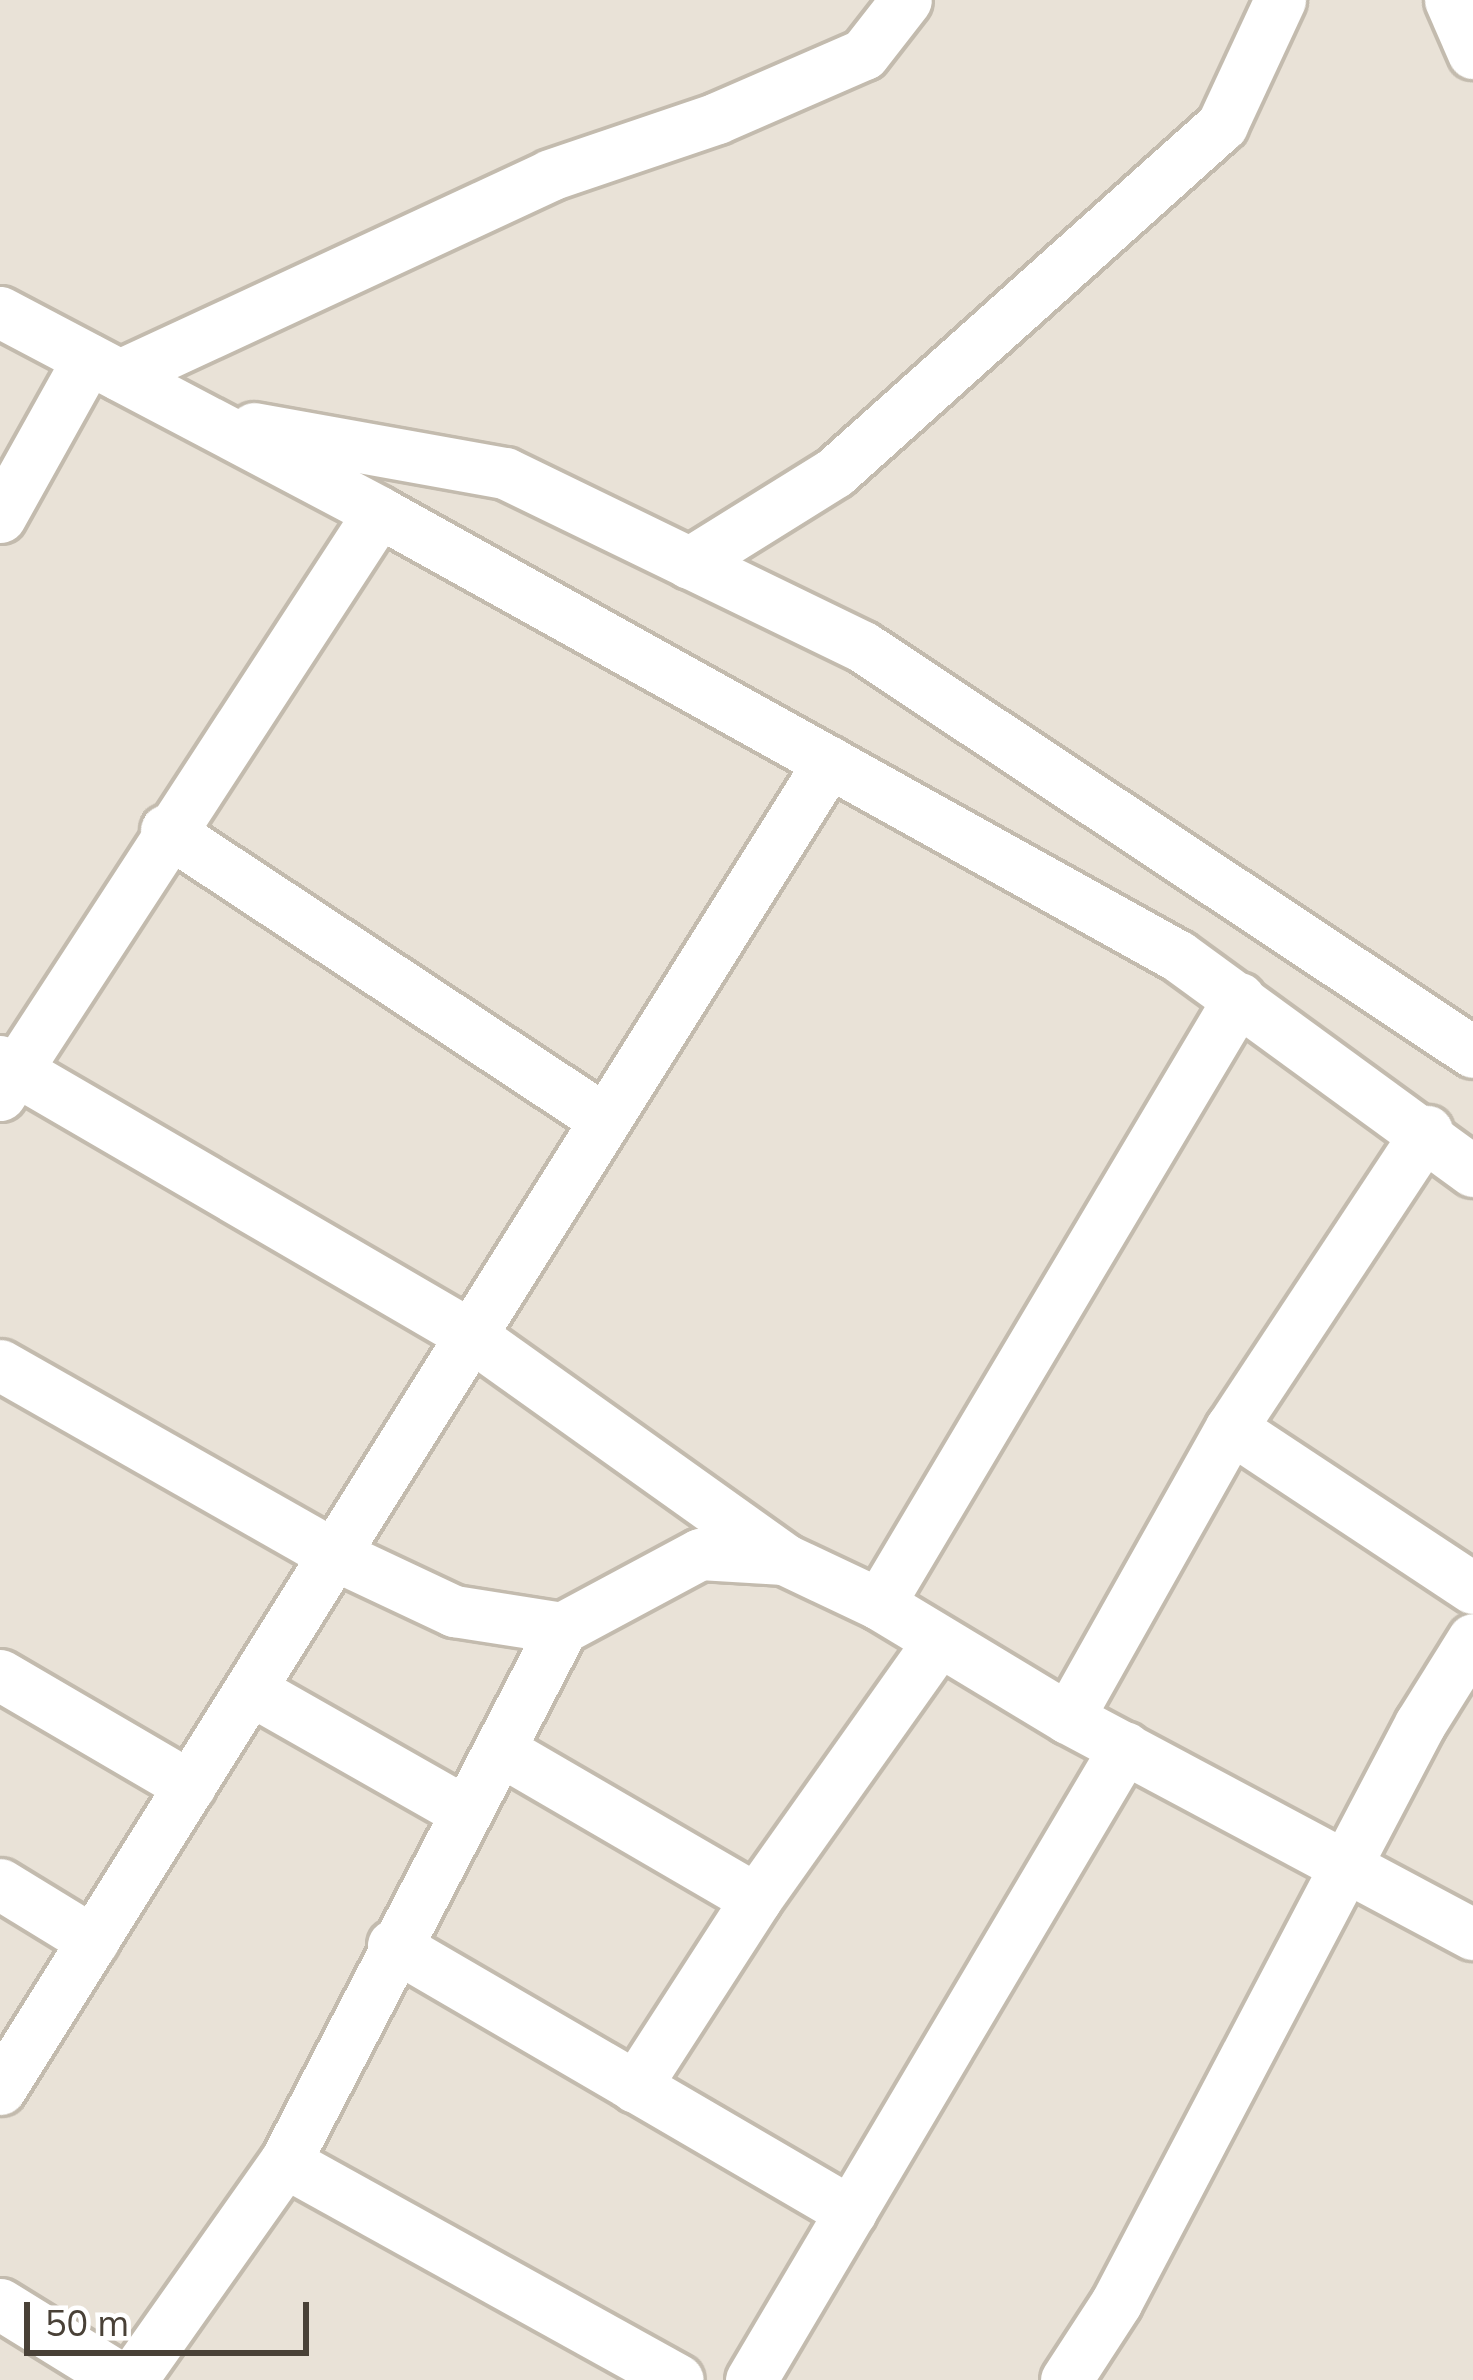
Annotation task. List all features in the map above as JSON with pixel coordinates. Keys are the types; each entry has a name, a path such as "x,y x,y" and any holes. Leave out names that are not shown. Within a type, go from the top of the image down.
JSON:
{"street":[{"path":"0,518 104,367 550,175 717,118 864,54 906,0"},
{"path":"689,563 835,472 1222,125 1280,0"},
{"path":"0,312 380,512 1239,998 1427,1131 1473,1171"},
{"path":"204,419 506,473 863,647 1473,1052"},
{"path":"380,512 5,1075 469,1334 784,1559 879,1604 1068,1718 1473,1934"},
{"path":"0,2089 602,1118 829,762"},
{"path":"166,830 602,1118"},
{"path":"879,1604 1031,1337 1239,998"},
{"path":"1068,1718 1231,1428 1427,1131"},
{"path":"0,1366 335,1555 454,1610 562,1628"},
{"path":"1231,1428 1473,1588"},
{"path":"0,2304 127,2380 285,2162 562,1628 700,1554 784,1559"},
{"path":"1066,2380 1116,2303 1347,1866 1473,1640"},
{"path":"635,2087 756,1899 938,1643"},
{"path":"0,1675 190,1786"},
{"path":"250,1690 466,1812"},
{"path":"751,2380 1125,1747"},
{"path":"500,1750 756,1899"},
{"path":"0,1884 93,1941"},
{"path":"393,1946 850,2212"},
{"path":"285,2162 678,2380"}],"shaded area":[{"path":"0,0 1473,0 1473,2380 0,2380"}]}
